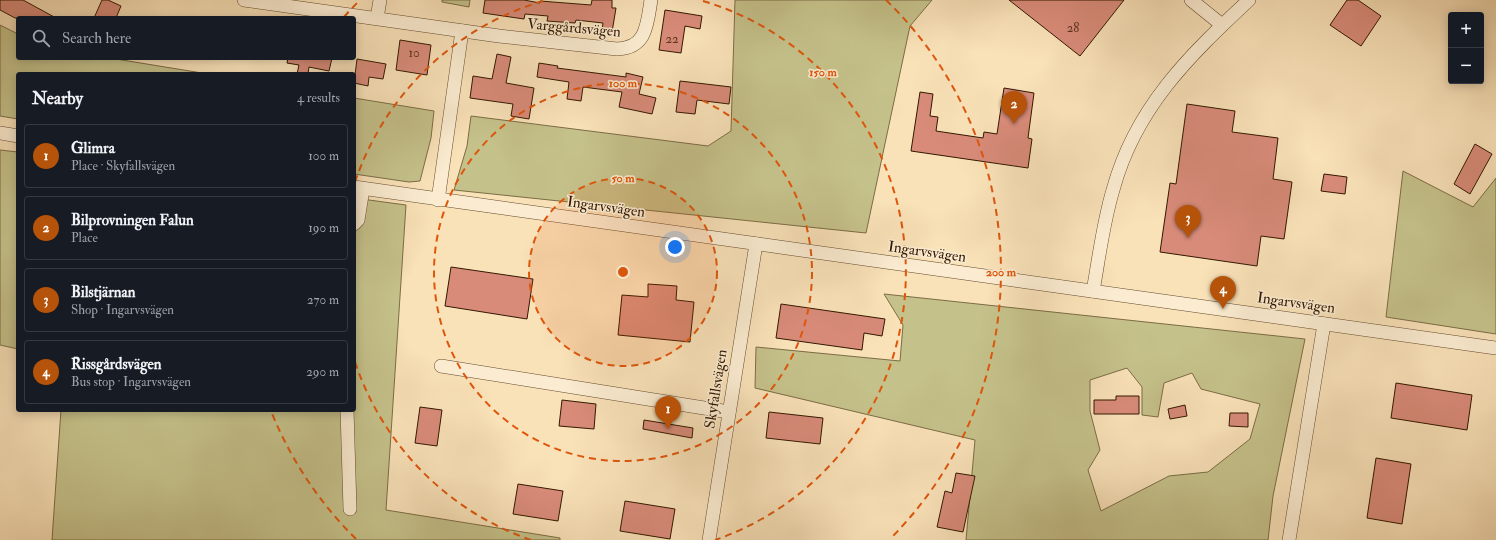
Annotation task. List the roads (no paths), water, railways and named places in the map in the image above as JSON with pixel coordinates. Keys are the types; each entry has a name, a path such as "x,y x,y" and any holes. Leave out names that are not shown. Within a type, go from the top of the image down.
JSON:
{"street":[{"name":"Varggårdsvägen","path":"244,0 462,31 600,48 626,49 638,42 644,31 651,0"},
{"path":"377,18 380,0"},
{"path":"1190,0 1222,25"},
{"path":"1094,291 1112,190 1128,146 1144,117 1173,76 1188,58 1249,0"},
{"path":"438,200 462,31"},
{"path":"0,133 16,136"},
{"path":"356,222 358,220 358,188"},
{"name":"Ingarvsvägen","path":"358,188 1496,348"},
{"name":"Skyfallsvägen","path":"709,540 756,244"},
{"path":"1289,540 1324,324"},
{"path":"441,366 729,412"},
{"path":"347,412 350,509"}],"place":[{"name":"Bilprovningen Falun","path":"1014,124"},
{"name":"Bilstjärnan","path":"1188,238"},
{"name":"Rissgårdsvägen","path":"1223,309"},
{"name":"Glimra","path":"668,429"}]}
